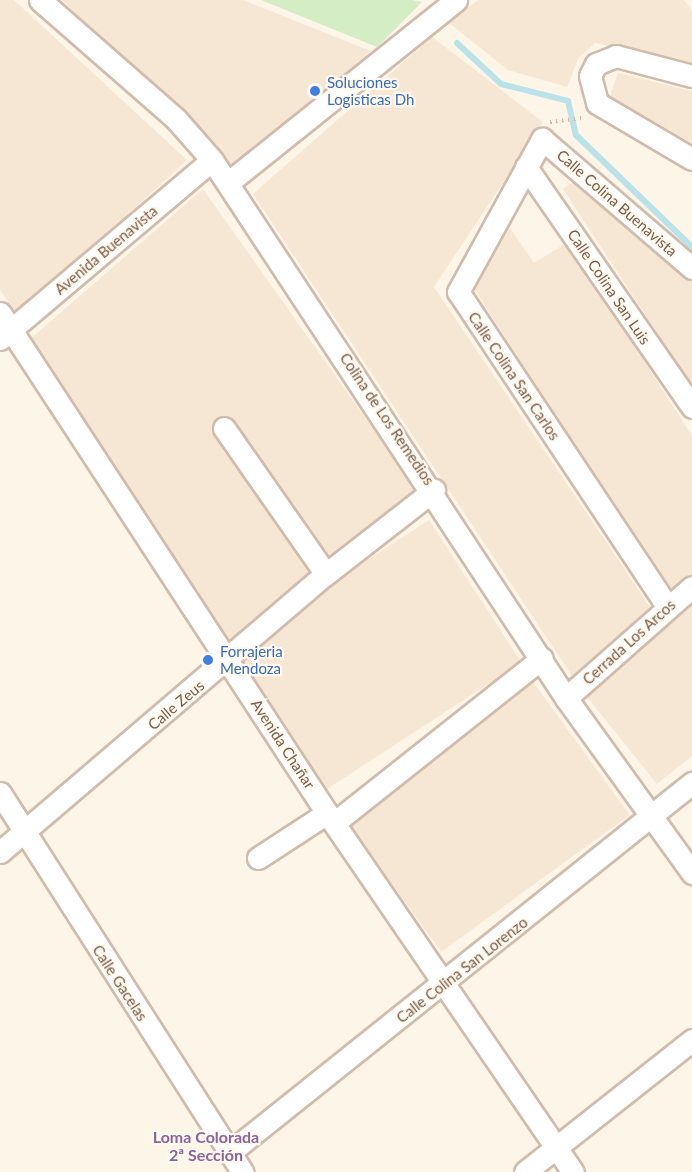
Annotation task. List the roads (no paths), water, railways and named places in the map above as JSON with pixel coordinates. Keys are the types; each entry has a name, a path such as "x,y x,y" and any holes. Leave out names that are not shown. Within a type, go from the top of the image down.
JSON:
{"street":[{"name":"Colina de Los Remedios","path":"40,0 176,119 212,160 434,490 566,698 654,816 692,873"},
{"path":"229,183 456,0"},
{"path":"692,76 616,56 596,64 590,76 597,103 692,159"},
{"name":"Calle Colina San Carlos","path":"542,139 458,292 667,606"},
{"name":"Calle Colina Buenavista","path":"542,139 692,268"},
{"name":"Avenida Buenavista","path":"4,328 212,160"},
{"name":"Calle Colina San Luis","path":"526,167 692,407"},
{"name":"Avenida Chañar","path":"4,328 330,818 573,1172"},
{"path":"224,428 326,574"},
{"name":"Calle Zeus","path":"0,852 228,662 326,574 434,490"},
{"name":"Cerrada Los Arcos","path":"566,698 667,606 692,587"},
{"path":"258,858 330,818 542,658"},
{"name":"Calle Colina San Lorenzo","path":"229,1153 445,984 692,783"},
{"name":"Calle Gacelas","path":"0,793 242,1172"},
{"path":"525,1172 692,1040"}],"waterway":[{"path":"457,43 501,84 568,101 576,135 692,247"}],"place":[{"name":"Soluciones Logisticas Dh","path":"315,91"},
{"name":"Forrajeria Mendoza","path":"208,660"}],"district":[{"name":"Loma Colorada 2ª Sección","path":"206,1146"}]}
